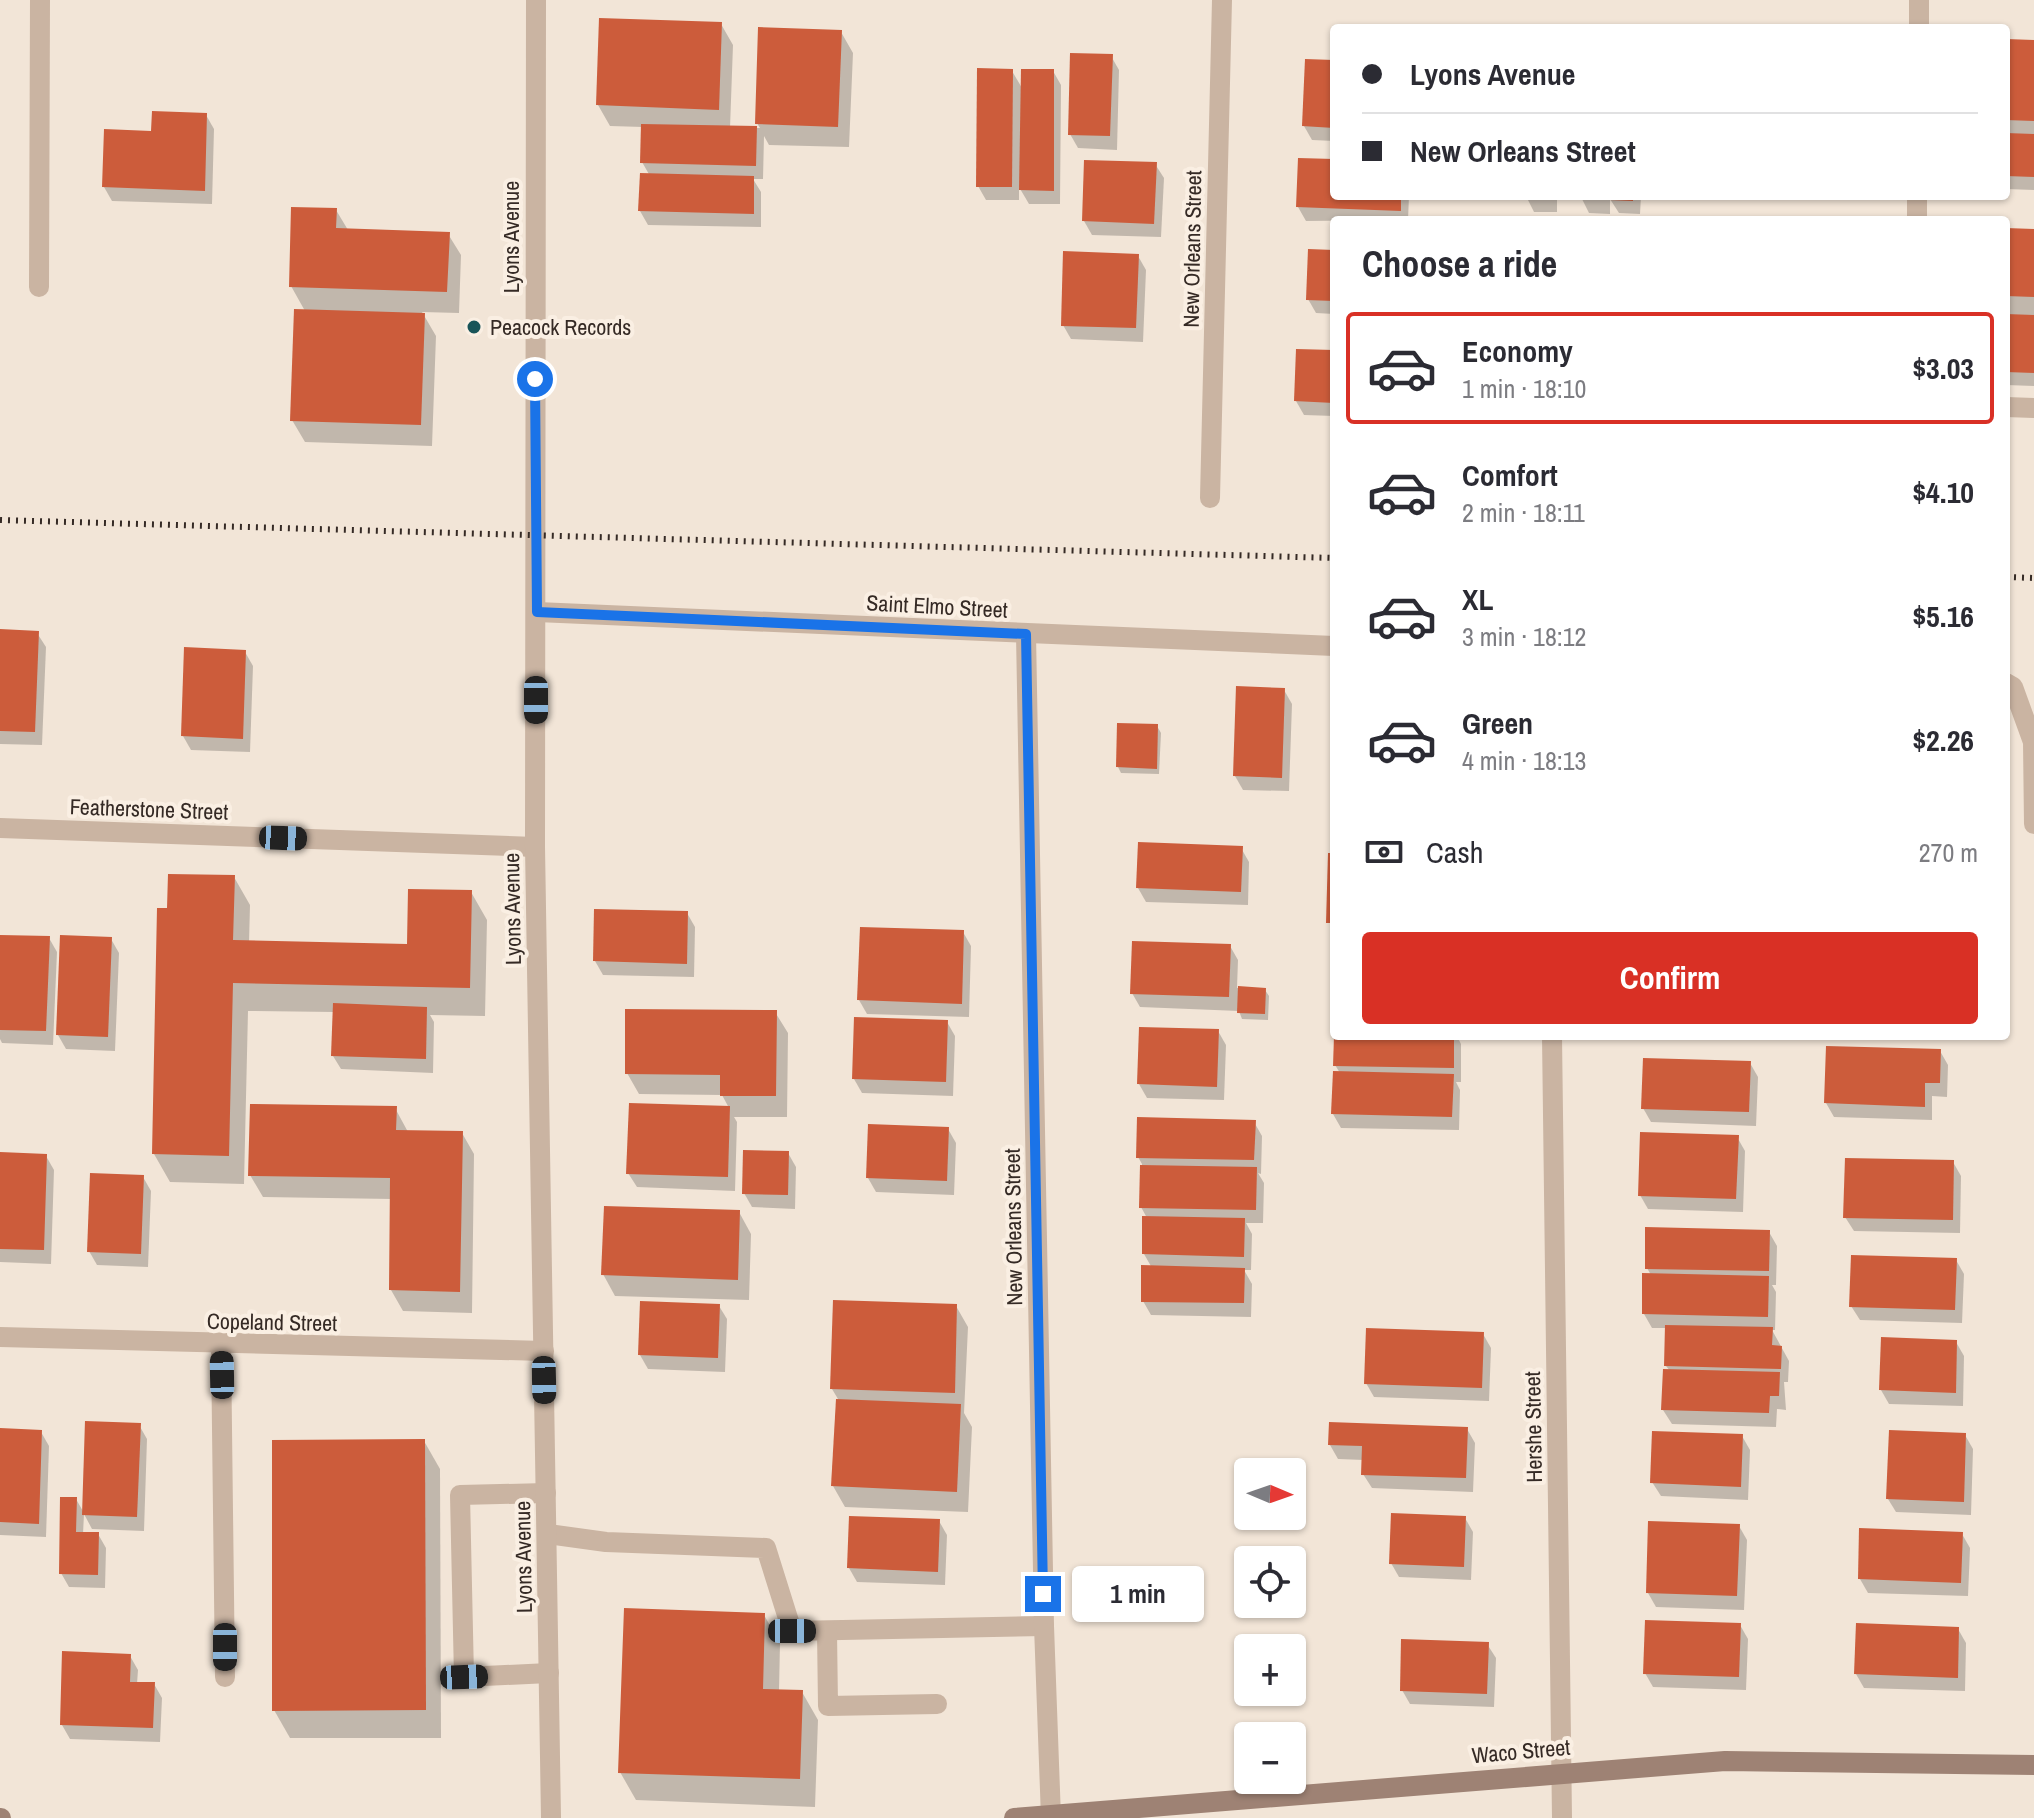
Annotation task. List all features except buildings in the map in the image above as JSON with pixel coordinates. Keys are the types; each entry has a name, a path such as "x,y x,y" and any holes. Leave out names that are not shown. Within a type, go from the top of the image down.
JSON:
{"main road":[{"name":"Waco Street","path":"1014,1818 1562,1771 1725,1761 2034,1765"}],"street":[{"path":"39,287 40,0"},
{"name":"Lyons Avenue","path":"536,0 535,847 551,1818"},
{"name":"New Orleans Street","path":"1210,498 1222,0"},
{"path":"1919,0 1919,24"},
{"path":"2010,407 2034,408"},
{"name":"Saint Elmo Street","path":"537,612 1330,646"},
{"name":"New Orleans Street","path":"1026,634 1044,1626 1051,1817"},
{"path":"2010,685 2033,742 2034,824"},
{"name":"Featherstone Street","path":"0,828 535,847"},
{"name":"Hershe Street","path":"1552,1040 1562,1818"},
{"name":"Copeland Street","path":"0,1337 544,1351"},
{"path":"221,1345 225,1677"},
{"path":"546,1493 460,1495 464,1677 549,1673"},
{"path":"548,1534 606,1542 766,1548 792,1631 1044,1626"},
{"path":"827,1631 828,1706 937,1704"}],"railway":[{"path":"0,520 1330,558"},
{"path":"2010,577 2034,578"}],"place":[{"name":"Peacock Records","path":"474,327"}],"route":[{"path":"535,379 537,612 1026,634 1043,1594"}]}
